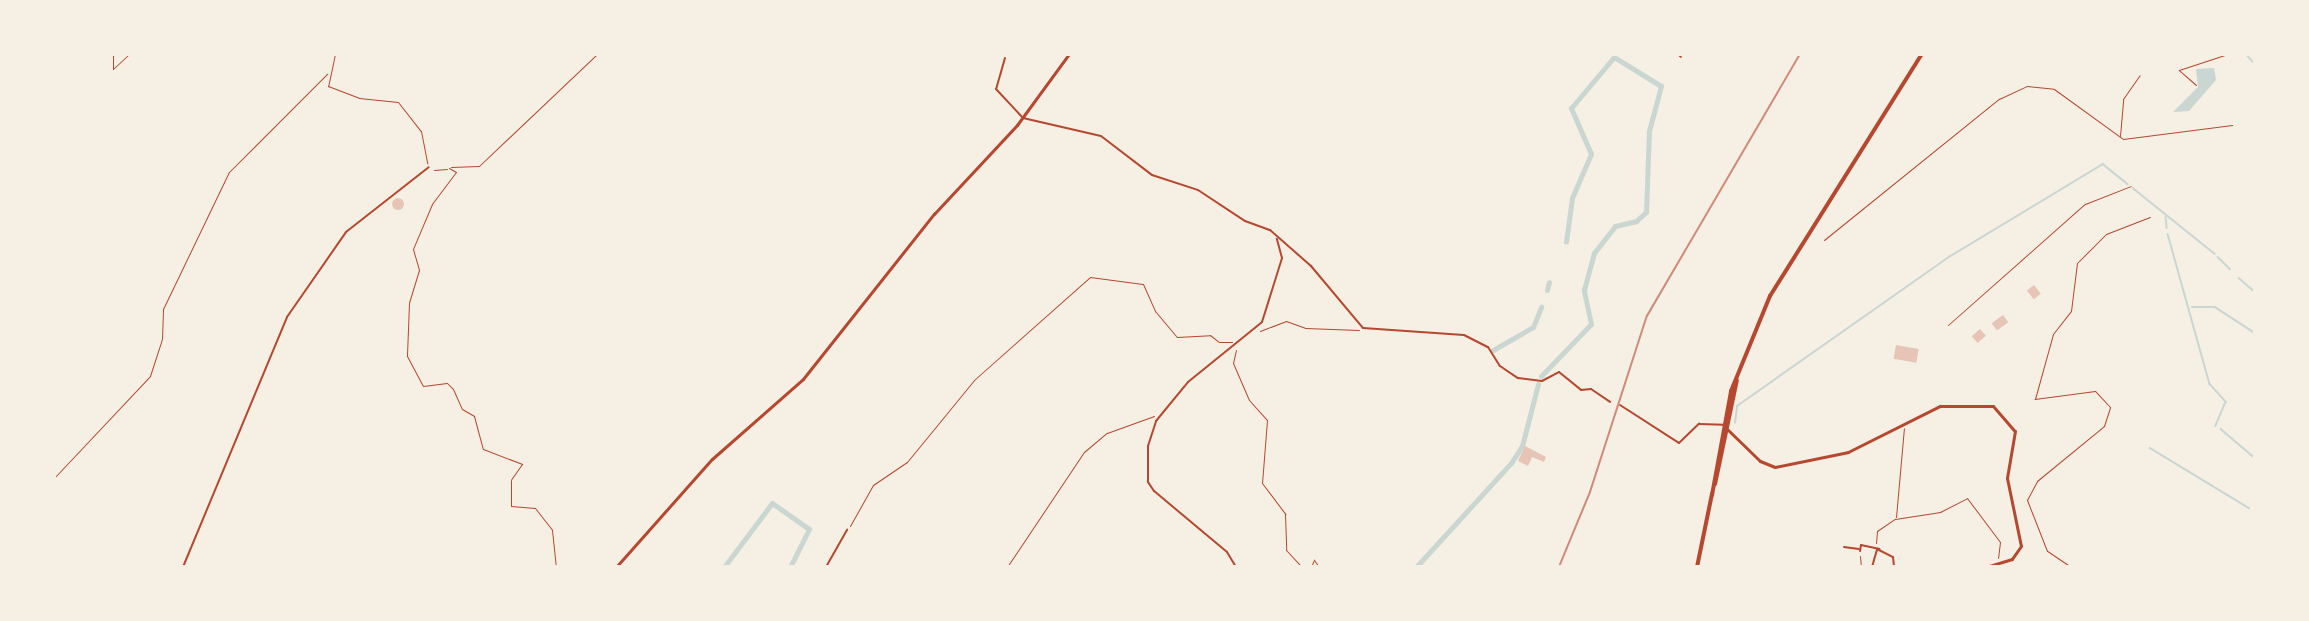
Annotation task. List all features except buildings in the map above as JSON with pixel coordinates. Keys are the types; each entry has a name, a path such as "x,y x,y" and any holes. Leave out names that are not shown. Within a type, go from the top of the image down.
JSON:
{"main road":[{"path":"1727,422 1731,391 1787,265 1922,54"},
{"path":"1697,567 1725,429 1740,370"},
{"path":"1712,495 1725,429"}],"street":[{"path":"616,567 712,459 803,379 934,214 1023,118 1069,54"},
{"path":"1005,58 996,89 1023,118 1101,136 1152,175 1215,198 1276,237 1311,266 1364,328 1464,335 1488,347 1500,366 1518,378 1542,381 1559,372 1581,390 1591,389 1610,402"},
{"path":"183,567 286,317 346,232 429,167"},
{"path":"1236,567 1227,552 1148,482 1150,436 1164,411 1188,382 1256,330 1282,258 1276,237"},
{"path":"1725,429 1760,461 1775,467 1848,452 1940,406 1984,404 2014,426 2007,478 2021,546 2007,562 1985,567"},
{"path":"1620,405 1679,443 1699,424 1727,422"},
{"path":"826,567 847,530"},
{"path":"1845,548 1860,550 1862,545 1876,548 1893,557 1894,567"},
{"path":"1872,567 1876,548"}],"path":[{"path":"113,54 113,69 129,54"},
{"path":"54,478 150,376 162,339 163,309 229,172 327,74 335,54"},
{"path":"327,74 334,90 398,102 421,131 429,167 479,166 597,54"},
{"path":"2196,85 2179,70 2228,54"},
{"path":"2120,136 2123,99 2140,75"},
{"path":"1824,240 2016,89 2054,89 2123,139 2232,125"},
{"path":"449,168 456,171 432,204 416,238 419,270 409,303 407,356 423,386 447,383 453,388 462,409 474,416 483,449 522,464 511,480 511,506 536,508 552,530 556,567"},
{"path":"1948,325 2085,204 2131,186"},
{"path":"2071,567 2047,551 2027,500 2037,481 2104,426 2110,407 2095,391 2035,399 2053,334 2071,311 2072,280 2081,258 2106,234 2150,217"},
{"path":"847,530 873,485 906,462 974,380 1090,277 1143,284 1155,311 1177,337 1210,335 1236,346 1233,363 1249,400 1267,420 1262,483 1285,514 1286,550 1302,567"},
{"path":"1256,330 1269,331 1286,321 1344,332 1364,328"},
{"path":"1007,567 1084,452 1107,433 1144,423 1164,411"},
{"path":"1895,519 1895,495 1904,476 1904,423"},
{"path":"1876,548 1877,531 1895,519 1940,512 1967,498 2000,542 1995,561"},
{"path":"1860,550 1861,567"},
{"path":"1311,567 1314,560 1319,567"}],"shaded area":[{"path":"2214,68 2216,80 2189,111 2173,112 2198,87 2196,69"}],"waterway":[{"path":"2246,54 2255,64"},
{"path":"1541,376 1591,324 1584,290 1594,253 1615,226 1636,221 1646,212 1649,131 1661,86 1614,57 1571,108 1591,154 1572,198 1566,242"},
{"path":"1735,423 1737,406 1949,257 2103,164 2128,184"},
{"path":"2133,188 2215,254"},
{"path":"2166,216 2167,228"},
{"path":"2168,234 2210,384 2226,402 2216,426"},
{"path":"2218,257 2230,269"},
{"path":"2239,278 2255,292"},
{"path":"1547,290 1549,282"},
{"path":"1493,350 1533,327 1541,307"},
{"path":"2192,307 2215,307 2255,333"},
{"path":"1416,567 1511,463 1522,446 1538,384"},
{"path":"2221,429 2255,458"},
{"path":"2150,448 2249,508"},
{"path":"724,567 772,503 809,529 790,567"}],"railway":[{"path":"1559,567 1590,492 1647,316 1800,54"}]}
